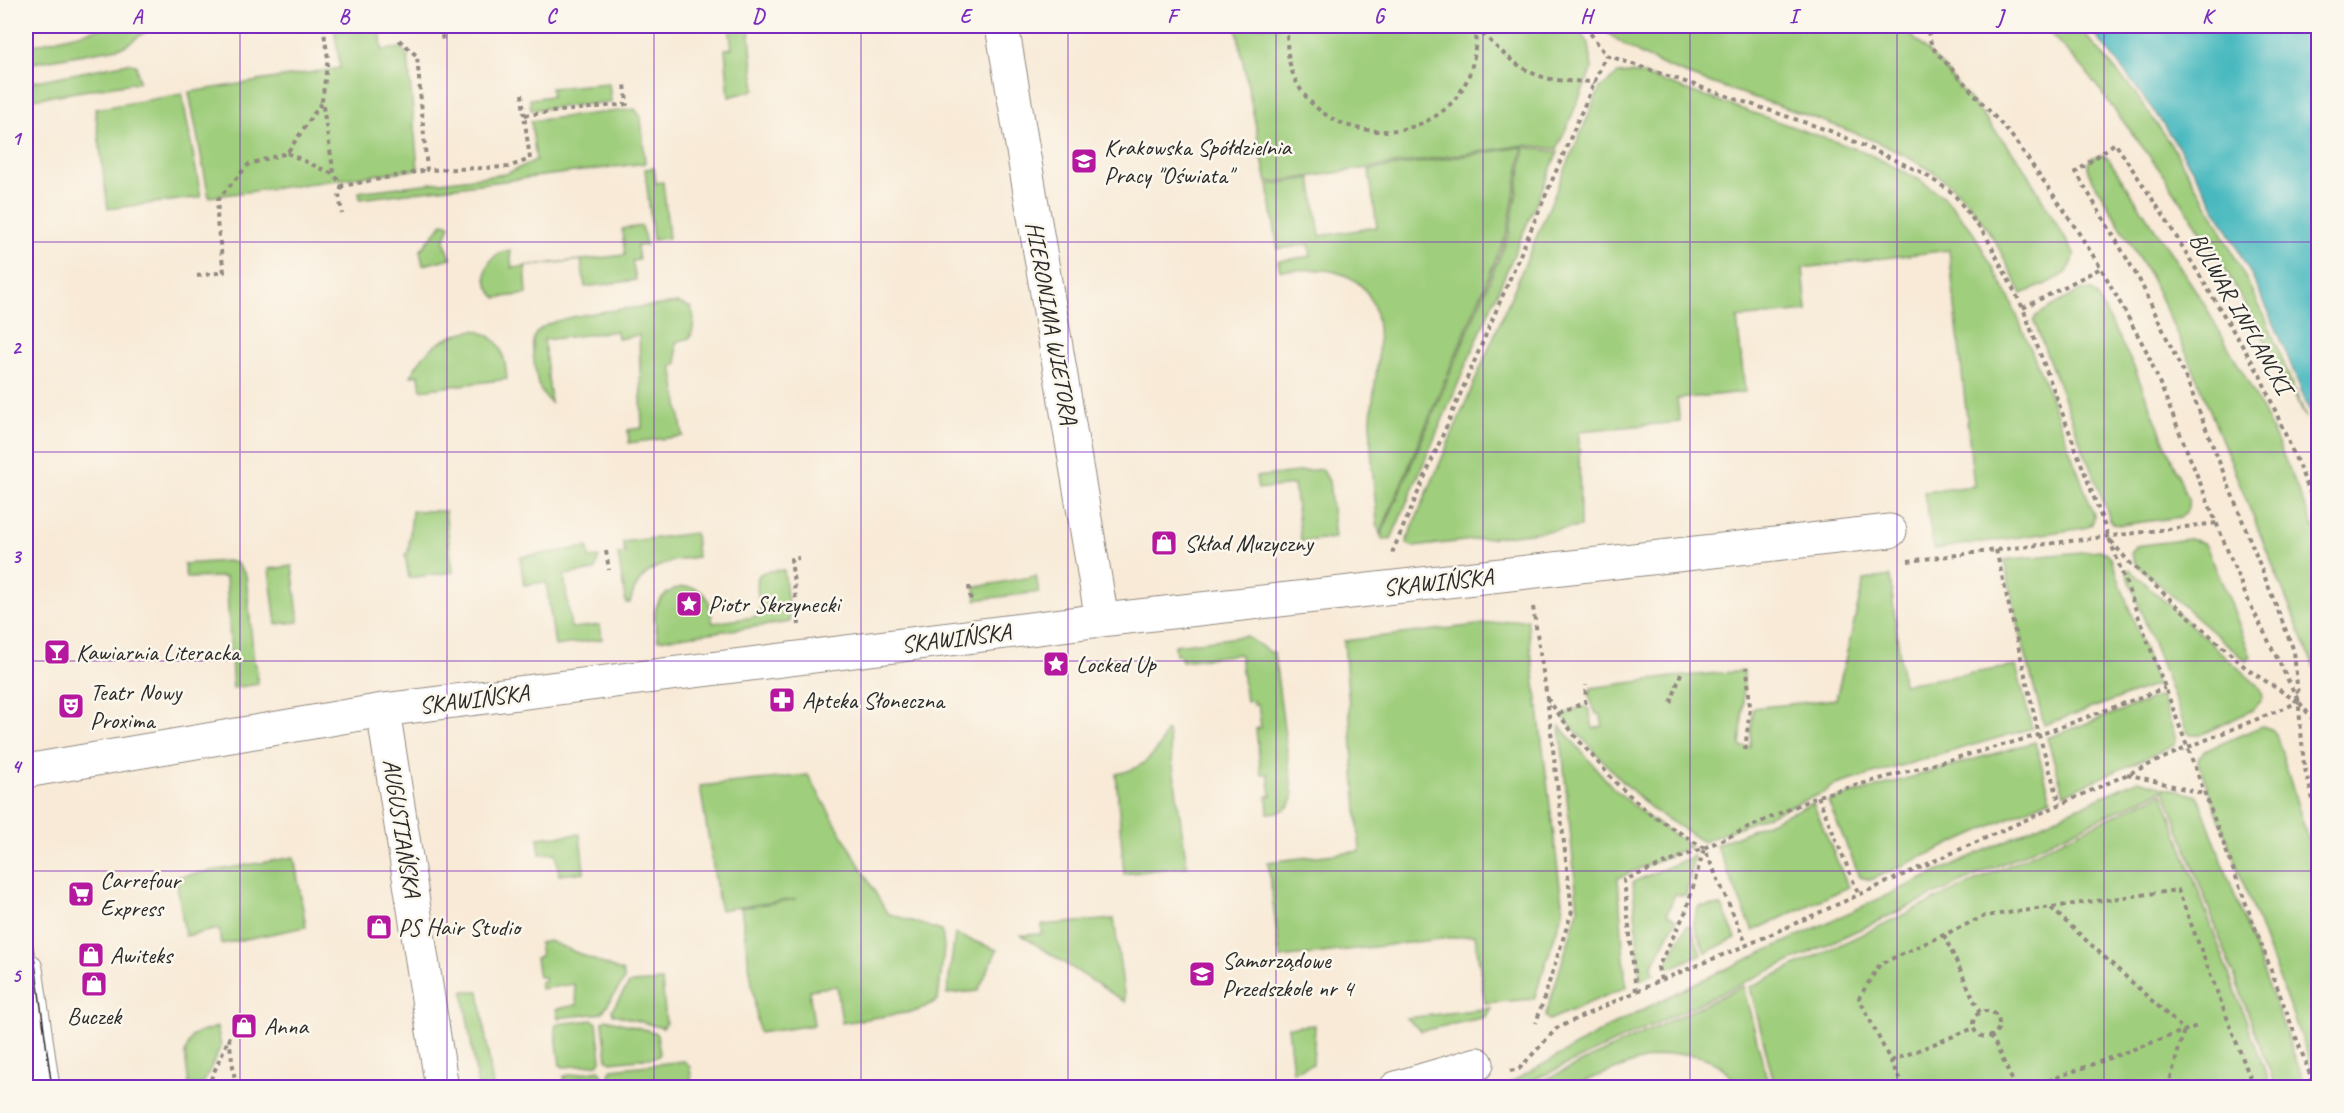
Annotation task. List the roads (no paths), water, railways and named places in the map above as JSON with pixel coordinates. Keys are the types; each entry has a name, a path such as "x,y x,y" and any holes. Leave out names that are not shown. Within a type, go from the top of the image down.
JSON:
{"street":[{"name":"HIERONIMA WIETORA","path":"1002,26 1102,620"},
{"name":"SKAWIŃSKA","path":"26,771 383,710 1102,620 1890,531"},
{"name":"AUGUSTIAŃSKA","path":"383,710 442,1088"},
{"path":"26,969 37,1082"},
{"path":"1396,1088 1489,1069"}],"water":[{"path":"2087,26 2318,26 2318,433 2266,306 2208,195 2139,91"}],"tram line":[{"path":"26,897 52,1088"},
{"path":"26,1034 33,1088"}],"place":[{"name":"Krakowska Spółdzielnia Pracy \"Oświata\"","path":"1084,161"},
{"name":"Skład Muzyczny","path":"1164,543"},
{"name":"Piotr Skrzynecki","path":"689,604"},
{"name":"Kawiarnia Literacka","path":"57,652"},
{"name":"Locked Up","path":"1056,664"},
{"name":"Apteka Słoneczna","path":"782,700"},
{"name":"Teatr Nowy Proxima","path":"71,706"},
{"name":"Carrefour Express","path":"81,894"},
{"name":"PS Hair Studio","path":"379,927"},
{"name":"Awiteks","path":"91,955"},
{"name":"Samorządowe Przedszkole nr 4","path":"1202,974"},
{"name":"Buczek","path":"94,984"},
{"name":"Anna","path":"244,1026"}]}
